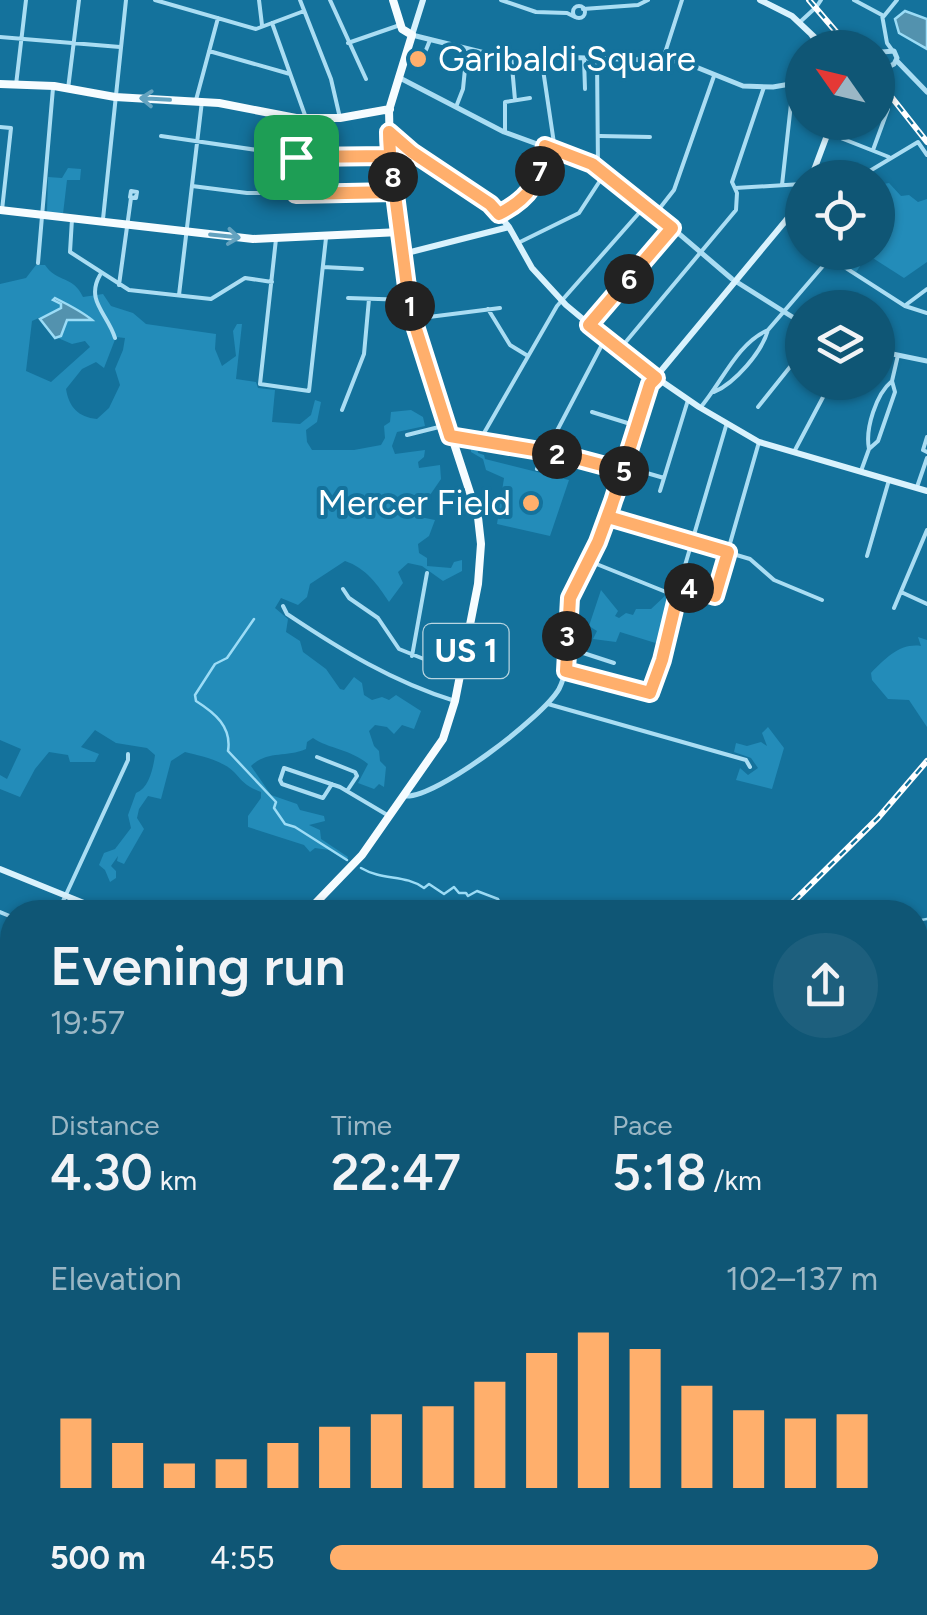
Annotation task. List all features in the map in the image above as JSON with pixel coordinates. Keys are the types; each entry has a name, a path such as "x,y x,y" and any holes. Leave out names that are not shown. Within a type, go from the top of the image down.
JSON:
{"main road":[{"path":"393,0 400,24 412,35"},
{"path":"0,84 54,86 115,97 199,101 301,119 340,118 390,109 423,0"},
{"path":"760,0 808,30"},
{"name":"US 1","path":"319,900 344,876 443,739 455,701 478,584 478,517 408,300 390,156 390,109"},
{"path":"389,132 490,204 509,227 533,269 562,300 620,350 700,408 759,442 927,490"},
{"path":"1,210 276,239 400,232"},
{"path":"656,378 785,223"},
{"path":"403,254 509,227"},
{"path":"0,868 76,900"}],"street":[{"path":"16,84 26,0"},
{"path":"68,89 79,0"},
{"path":"102,222 126,0"},
{"path":"155,0 256,28 304,11"},
{"path":"259,0 262,27"},
{"path":"300,0 331,79 340,118"},
{"path":"330,0 366,80"},
{"path":"501,0 537,13 567,13 575,17 580,6"},
{"path":"580,6 591,11 638,6 648,0"},
{"path":"663,59 682,1 673,0"},
{"path":"800,22 821,0"},
{"path":"854,0 884,16"},
{"path":"886,30 884,16 897,0"},
{"path":"567,13 580,6"},
{"path":"178,296 198,142 199,101 218,18"},
{"path":"272,24 301,119 296,194"},
{"path":"348,42 400,24"},
{"path":"412,35 479,53 663,59 691,64 736,85 785,85"},
{"path":"0,36 120,47"},
{"path":"414,65 430,40"},
{"path":"209,50 290,74"},
{"path":"541,55 555,150"},
{"path":"511,56 515,100"},
{"path":"584,56 586,89"},
{"path":"597,57 598,168"},
{"path":"896,61 901,69"},
{"path":"895,66 927,92"},
{"path":"456,107 463,89 464,69"},
{"path":"656,213 675,188 714,75"},
{"path":"398,77 505,132 598,168 736,282 783,312"},
{"path":"38,263 54,86"},
{"path":"620,350 737,208 732,182 764,88"},
{"path":"505,132 504,103 530,98"},
{"path":"0,128 11,128 3,168 1,210"},
{"path":"161,136 296,154 390,156"},
{"path":"598,136 650,136"},
{"path":"782,186 787,140"},
{"path":"847,140 891,158"},
{"path":"873,150 877,140"},
{"path":"888,160 918,142 927,155"},
{"path":"499,214 522,202 538,178 545,146"},
{"path":"518,244 581,212 604,173"},
{"path":"192,186 248,193 395,192"},
{"path":"735,188 785,186"},
{"path":"119,285 131,198"},
{"path":"480,440 562,300 646,205"},
{"path":"72,218 70,252 129,290 212,299 244,278 272,282"},
{"path":"589,325 672,228"},
{"path":"276,239 260,384 309,391 326,236"},
{"path":"324,267 362,270"},
{"path":"714,392 727,386 819,270"},
{"path":"847,270 905,306 927,313"},
{"path":"101,273 95,284 94,300 116,338"},
{"path":"905,306 927,289"},
{"path":"348,298 408,300"},
{"path":"342,410 364,354 370,299"},
{"path":"413,319 500,308"},
{"path":"488,309 510,344 528,356"},
{"path":"700,408 756,336 768,330"},
{"path":"537,469 606,339"},
{"path":"895,354 927,361"},
{"path":"895,368 898,355"},
{"path":"758,406 785,373"},
{"path":"404,796 412,797 468,768 548,704 566,671 568,606 608,517 650,384 656,378"},
{"path":"660,491 688,400"},
{"path":"794,452 821,400"},
{"path":"869,449 867,436 879,400"},
{"path":"861,471 869,449 878,441 892,400"},
{"path":"592,412 638,426"},
{"path":"566,671 650,693 726,424"},
{"path":"406,435 446,425"},
{"path":"450,436 664,478"},
{"path":"917,488 927,455 923,450 927,438"},
{"path":"680,585 715,596 759,442"},
{"path":"867,556 889,480"},
{"path":"608,517 750,559 774,580 822,600"},
{"path":"894,608 927,530"},
{"path":"589,562 676,596"},
{"path":"412,656 428,573"},
{"path":"344,589 349,598 378,618 395,646 461,674"},
{"path":"901,592 927,604"},
{"path":"283,606 287,614 366,665 455,701"},
{"path":"568,648 614,663"},
{"path":"548,704 746,760 750,767"},
{"path":"64,900 128,754"},
{"path":"318,758 355,772 348,790"},
{"path":"332,784 323,798 282,784 284,768 332,784 348,790 389,816"}],"shaded area":[{"path":"905,11 927,19 927,49 899,33 895,19"},
{"path":"68,168 81,169 80,180 67,180 63,214 47,212 48,177 62,178"},
{"path":"895,190 918,202 927,199 927,262 904,278 891,270 895,270"},
{"path":"36,265 45,265 75,285 83,297 103,294 111,306 133,313 146,324 216,334 215,349 222,366 236,356 233,331 237,324 242,324 236,379 275,390 272,422 300,424 311,415 315,400 321,402 317,422 306,430 312,450 354,450 381,445 391,412 411,410 423,417 425,426 397,432 392,446 395,454 425,450 419,468 440,465 441,479 430,495 414,495 409,506 392,504 390,511 435,520 429,536 418,544 419,553 427,558 427,566 451,568 454,562 462,560 462,571 443,581 422,566 408,563 398,572 403,583 389,602 376,583 345,561 310,584 307,597 298,605 281,598 275,608 288,619 286,632 300,641 303,652 326,669 340,689 344,690 354,677 362,683 364,695 372,700 389,700 396,695 421,711 414,729 402,725 394,734 387,727 375,725 369,731 386,767 384,787 379,784 374,789 358,783 368,764 313,738 306,749 264,758 251,766 271,795 297,804 300,810 324,816 325,821 309,825 320,830 321,839 348,857 346,861 329,850 315,848 310,852 304,845 248,827 248,816 261,792 224,765 185,752 171,761 161,799 148,796 139,809 137,818 144,829 124,864 117,861 118,856 111,866 116,878 110,882 99,865 104,853 115,849 131,828 128,815 136,793 150,777 155,755 147,748 116,743 95,730 81,747 99,754 95,762 70,762 68,755 49,752 20,797 0,789 0,775 7,779 21,749 0,740 0,284 26,278","holes":["57,298 89,316 67,320 58,338 72,344 85,341 90,347 51,382 26,371 32,321 61,308 53,300","116,337 125,338 115,369 120,385 109,408 97,419 85,416 72,406 66,389 82,369 96,362 104,368"]},
{"path":"55,298 92,320 67,320 61,336 55,338 40,319 61,308"},
{"name":"Mercer Field","path":"471,441 485,459 569,480 550,536 497,524 504,478 486,470 483,459 471,452"},
{"path":"601,590 619,618 626,613 633,615 636,609 651,609 666,595 671,596 662,645 620,632 616,642 593,639 597,631 589,626"},
{"path":"918,637 927,640 927,727 909,700 888,699 871,673 900,649 921,646"},
{"path":"768,727 784,748 772,789 736,780 740,768 748,775 758,768 751,758 734,752 736,743 747,746 761,742 767,746 762,733"}],"waterway":[{"path":"254,619 227,658 215,664 195,695 196,701 221,722 229,742 228,751 276,802 274,808 285,824 347,860"},
{"path":"361,868 424,888 429,884 444,894 454,887 468,896 477,891 499,900"}],"railway":[{"path":"809,0 835,30"},
{"path":"895,102 927,142"},
{"path":"795,900 878,818 927,761"}],"place":[{"name":"Garibaldi Square","path":"418,59"},
{"name":"Mercer Field","path":"531,503"}],"route":[{"path":"296,157 296,194 395,192 389,132 499,214 522,202 538,178 545,146 592,164 672,228 589,325 656,378 650,384 626,466 608,517 728,552 715,596 680,585 650,693 566,671 570,598 598,542 624,471 564,455 450,436 410,310 390,156 296,157"}]}
